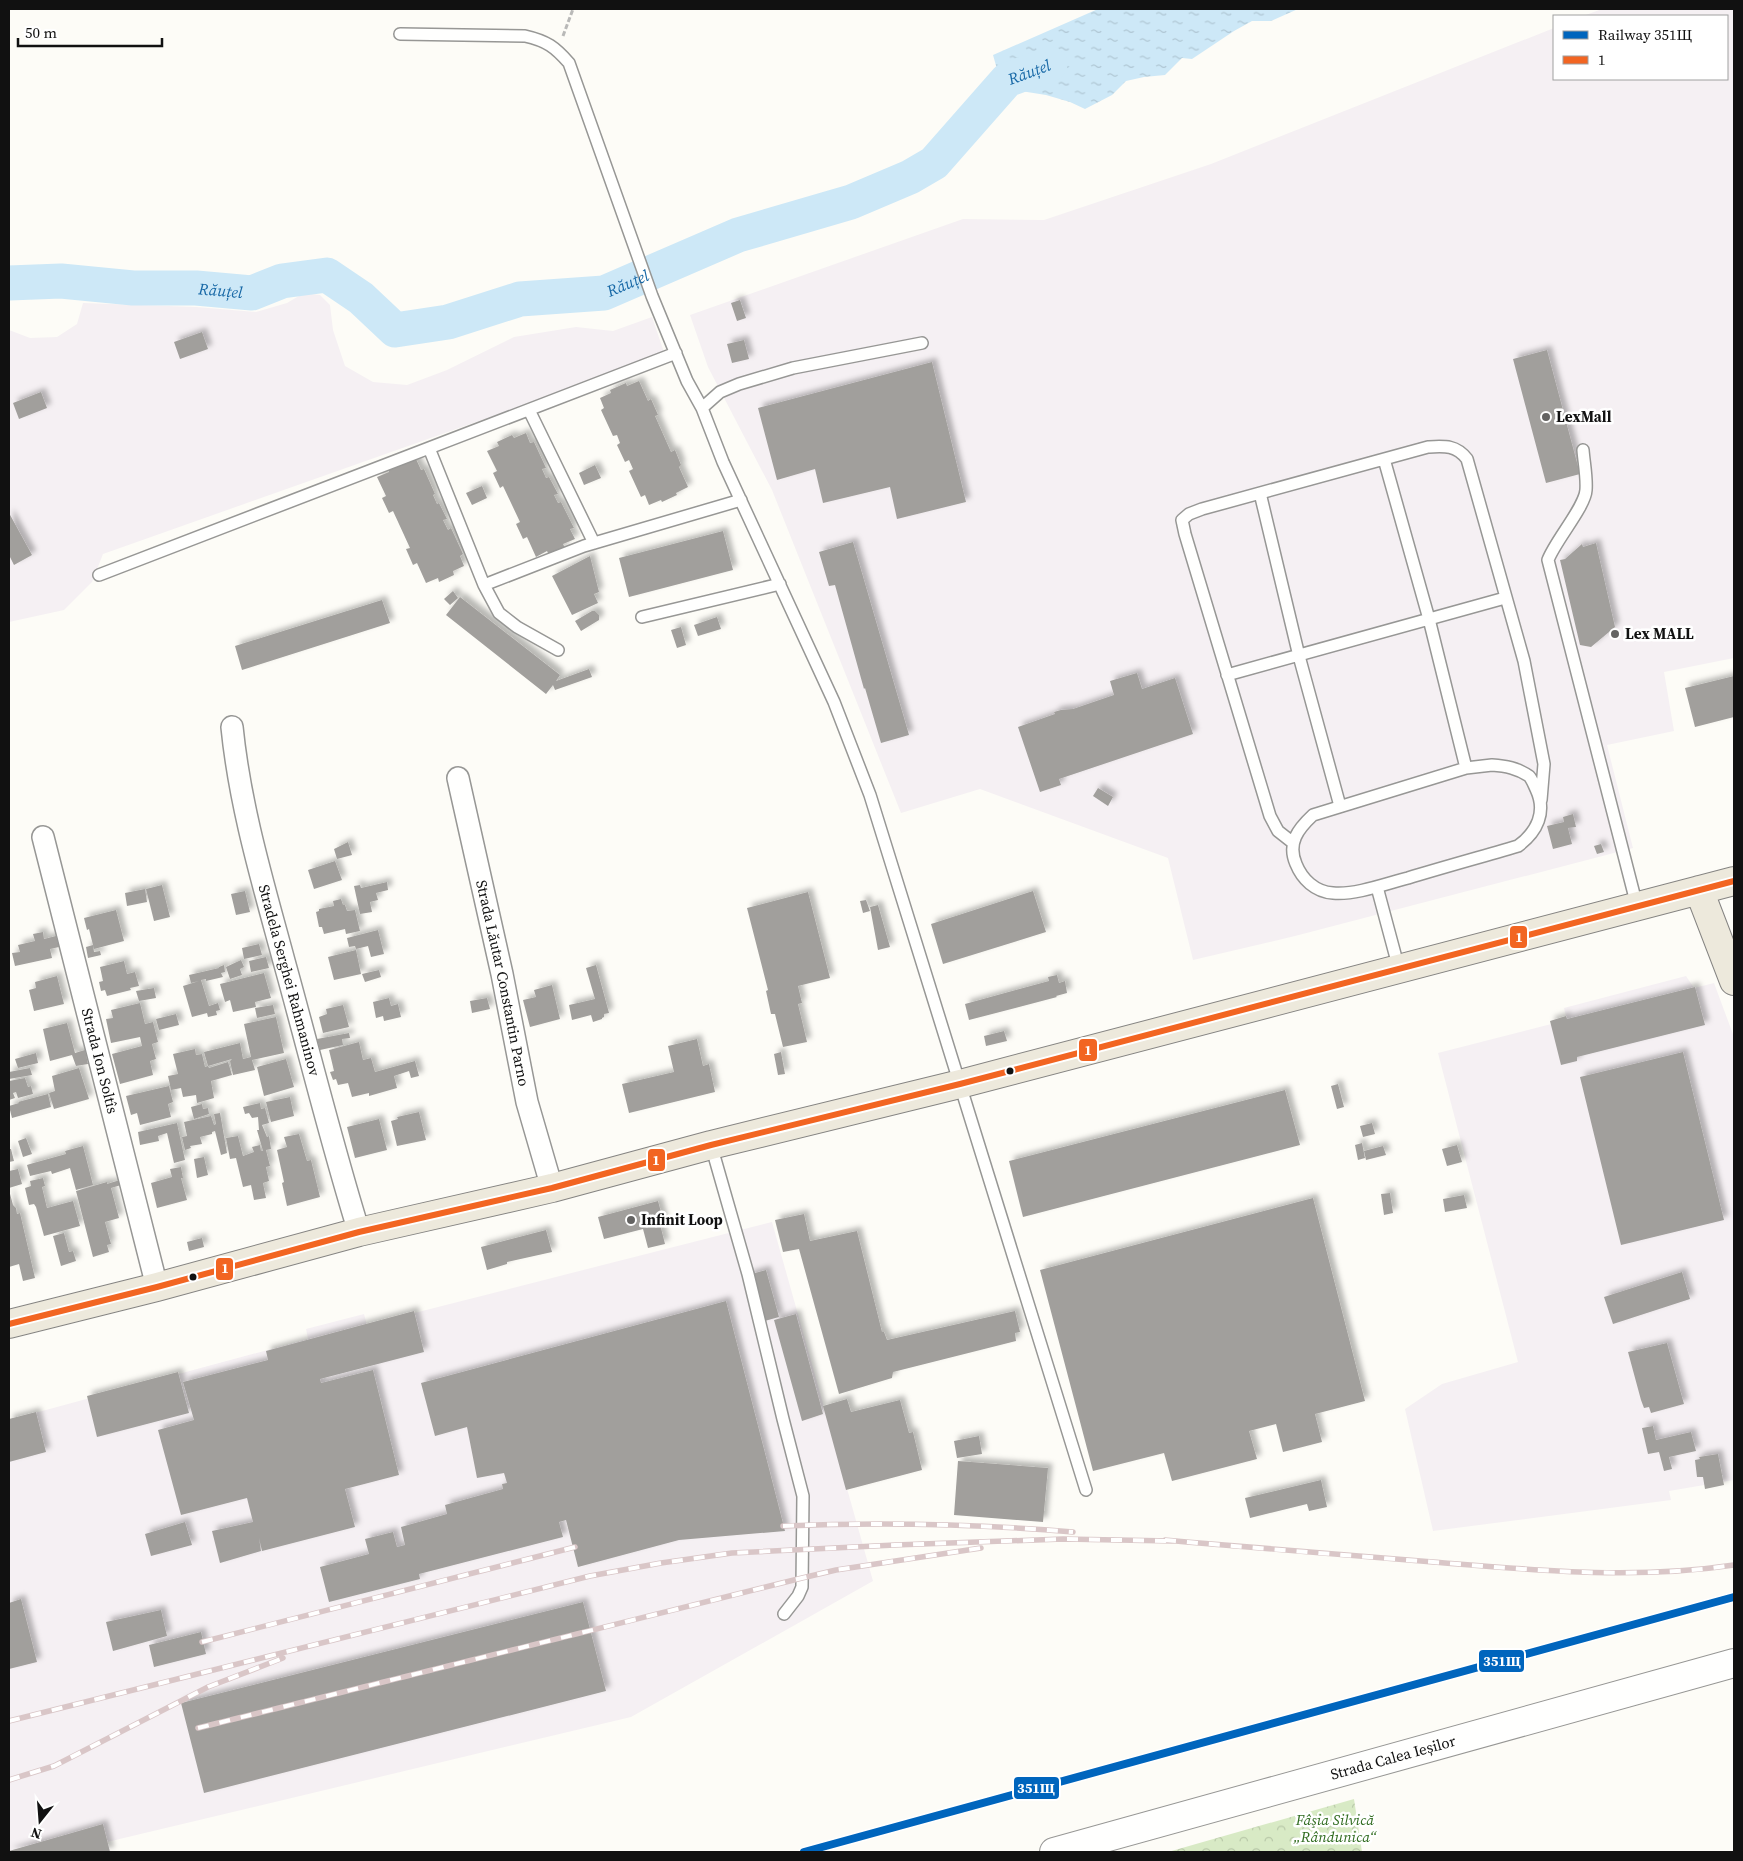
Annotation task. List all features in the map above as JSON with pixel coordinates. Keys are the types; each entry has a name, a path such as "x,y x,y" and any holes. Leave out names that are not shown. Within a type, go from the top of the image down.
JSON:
{"main road":[{"path":"9,1324 157,1287 359,1232 552,1188 712,1145 960,1084 1734,881"},
{"path":"1699,890 1734,981"}],"street":[{"name":"Stradela Serghei Rahmaninov","path":"232,727 240,788 264,892 338,1164 359,1232"},
{"name":"Strada Lăutar Constantin Parno","path":"458,778 502,974 527,1102 552,1188"},
{"name":"Strada Ion Soltîs","path":"42,837 157,1287"},
{"name":"Strada Calea Ieșilor","path":"1054,1852 1734,1663"}],"lane":[{"path":"400,34 526,36 543,40 558,50 569,63 652,296 687,380 702,408 740,500 834,702 870,795 1086,1490"},
{"path":"702,408 720,392 739,384 793,368 922,343"},
{"path":"99,575 676,354"},
{"path":"529,410 594,543"},
{"path":"1292,842 1278,831 1270,816 1182,520 1189,514 1202,509 1428,447 1448,446 1461,451 1467,459 1524,661 1544,764 1541,800 1539,820 1529,838 1518,846 1377,887 1333,893 1317,889 1300,874 1292,855 1292,842 1300,827 1313,815 1466,768 1492,765 1512,767 1530,777 1541,800"},
{"path":"429,448 484,585 499,613 517,627 558,650"},
{"path":"1583,450 1586,492 1551,551 1548,560 1637,906"},
{"path":"1384,459 1429,619 1466,768"},
{"path":"1260,493 1299,656 1340,806"},
{"path":"484,585 594,543 740,500"},
{"path":"642,617 780,584"},
{"path":"1227,675 1505,598"},
{"path":"1377,887 1399,969"},
{"path":"712,1145 748,1274 803,1496 802,1587 798,1596 784,1614"}],"path":[{"path":"558,50 573,9"}],"shaded area":[{"path":"1602,9 1734,9 1734,658 1664,672 1674,731 1607,745 1633,848 1295,936 1193,960 1168,858 980,789 901,813 772,490 708,367 690,315 963,219 1044,220 1211,164 1553,28 1553,80 1728,80 1728,15 1586,15"},
{"path":"304,293 320,295 330,305 333,330 345,366 373,382 407,385 447,370 514,337 576,327 613,331 652,317 665,355 103,554 92,582 64,610 9,622 9,330 30,338 57,337 77,324 83,303 196,307 256,312 287,303"},
{"path":"1686,976 1694,988 1714,983 1734,1037 1734,1480 1669,1491 1671,1500 1433,1531 1405,1409 1442,1384 1518,1362 1438,1053 1567,1020 1564,1008"},
{"path":"772,1222 873,1581 631,1717 107,1842 111,1852 9,1852 9,1420 308,1339 306,1329 364,1314 367,1325"}],"green space":[{"name":"Fâşia Silvică „Rândunica“","path":"1354,1799 1362,1852 1168,1852"}],"water":[{"path":"1098,9 1298,9 1271,21 1252,21 1192,59 1182,58 1165,75 1126,81 1112,95 1085,109 1070,102 1046,95 1014,90 999,76 993,55"}],"building":[{"path":"740,300 746,318 737,321 731,303"},
{"path":"202,332 208,349 180,359 174,342"},
{"path":"744,340 749,359 732,363 727,344"},
{"name":"LexMall","path":"1547,350 1580,474 1546,483 1513,359"},
{"path":"932,362 966,502 897,519 890,487 823,503 815,469 777,480 758,408"},
{"path":"639,381 648,401 651,399 658,415 655,416 671,452 675,450 681,465 679,467 688,487 662,502 661,500 649,505 645,495 641,497 629,471 633,469 629,460 625,462 617,445 620,443 617,435 613,436 601,410 604,408 600,398 611,393 610,390 626,383 627,386"},
{"path":"41,392 47,408 19,419 13,403"},
{"path":"526,433 530,443 534,442 546,468 542,469 546,478 549,477 558,494 554,495 558,503 561,502 574,528 570,529 575,539 563,544 565,548 549,555 547,551 536,557 527,537 523,539 516,524 520,522 503,486 500,488 493,473 497,471 487,451 499,446 497,442 512,435 514,438"},
{"path":"416,459 421,470 424,469 435,494 433,495 437,504 439,503 447,519 443,520 448,530 451,528 463,554 460,556 464,566 453,571 454,575 439,582 438,578 426,583 417,563 413,565 406,549 410,548 393,511 389,513 382,498 386,496 377,477 389,472 388,468"},
{"path":"595,465 601,478 584,485 579,473"},
{"path":"482,486 487,498 472,505 466,493"},
{"path":"9,513 32,555 14,565 9,555"},
{"path":"723,531 733,570 629,597 619,558"},
{"path":"853,542 909,735 881,743 835,585 829,586 819,552"},
{"path":"1596,543 1615,627 1591,647 1580,645 1560,560 1565,559 1582,544 1583,547"},
{"path":"590,556 599,592 594,594 598,603 572,615 552,576"},
{"path":"453,591 458,598 450,605 444,599"},
{"path":"460,597 560,675 556,681 589,669 592,677 555,690 553,685 546,694 446,615"},
{"path":"382,600 390,623 242,670 235,646"},
{"path":"592,611 599,615 599,620 581,631 575,621"},
{"path":"717,617 721,629 698,636 694,625"},
{"path":"681,627 686,645 677,648 671,630"},
{"path":"1137,673 1142,689 1175,678 1193,734 1059,779 1061,785 1040,792 1018,727 1055,714 1054,712 1073,709 1114,695 1110,681"},
{"path":"1734,676 1734,717 1695,727 1685,688"},
{"path":"1098,788 1113,797 1108,806 1093,796"},
{"path":"1573,814 1576,827 1568,828 1572,844 1553,849 1547,826 1564,822 1563,817"},
{"path":"348,842 352,855 337,859 334,849"},
{"path":"1601,844 1604,852 1597,854 1594,846"},
{"path":"335,861 342,880 314,889 308,870"},
{"path":"387,882 388,890 376,893 378,900 370,902 372,912 360,914 354,886 360,885 361,888"},
{"path":"162,885 170,917 154,921 146,889"},
{"path":"145,889 147,902 127,906 125,893"},
{"path":"245,891 250,912 236,915 231,894"},
{"path":"1033,891 1046,932 943,964 931,924"},
{"path":"808,892 830,978 798,986 802,1003 798,1004 807,1042 783,1047 775,1014 771,1014 766,991 768,990 747,908"},
{"path":"341,899 347,911 355,910 360,931 346,934 345,929 324,934 322,927 319,927 316,912 319,909 334,906 333,901"},
{"path":"866,900 870,911 863,913 860,901"},
{"path":"878,905 890,947 878,950 870,907"},
{"path":"116,910 124,941 94,949 84,918"},
{"path":"378,930 384,954 371,957 368,946 356,949 355,946 349,947 347,938"},
{"path":"43,932 44,939 56,936 59,947 50,949 52,958 15,966 12,953 20,952 18,945 35,941 33,934"},
{"path":"259,944 262,955 244,959 242,948"},
{"path":"93,945 94,952 100,951 101,955 88,958 86,947"},
{"path":"356,950 361,974 334,980 328,957"},
{"path":"266,957 269,968 251,972 249,961"},
{"path":"241,960 244,967 240,969 242,975 230,979 226,967"},
{"path":"124,961 127,974 135,972 139,986 107,996 105,990 101,991 99,982 103,981 100,967"},
{"path":"224,965 225,972 221,973 223,977 206,981 206,979 201,980 209,1006 218,1003 220,1010 216,1011 217,1015 208,1017 207,1013 192,1017 183,986 199,981 191,983 189,975 219,968"},
{"path":"596,965 609,1013 604,1014 602,1019 593,1022 591,1015 572,1020 569,1005 595,999 586,968"},
{"path":"379,970 381,977 365,982 362,974"},
{"path":"264,973 271,998 255,1002 256,1007 233,1012 230,1000 225,1002 220,984"},
{"path":"1057,975 1059,983 1065,981 1067,993 969,1020 965,1004 1049,981 1048,977"},
{"path":"57,976 64,1004 34,1011 29,990 36,988 35,982"},
{"path":"552,985 560,1019 530,1027 523,1000 536,997 534,990"},
{"path":"1695,987 1705,1025 1577,1057 1577,1061 1561,1065 1550,1021 1566,1016 1567,1019"},
{"path":"154,988 156,998 139,1001 136,991"},
{"path":"389,998 391,1006 398,1004 401,1017 384,1021 383,1016 376,1018 373,1002"},
{"path":"487,998 490,1009 472,1013 470,1001"},
{"path":"140,1003 145,1024 153,1022 158,1042 152,1044 156,1059 150,1061 153,1075 120,1084 112,1054 142,1046 140,1037 111,1043 106,1019 113,1018 111,1010"},
{"path":"273,1005 275,1014 257,1018 255,1008"},
{"path":"343,1005 349,1027 323,1033 319,1017 327,1014 326,1009"},
{"path":"176,1014 179,1025 159,1030 156,1019"},
{"path":"276,1017 284,1053 252,1060 255,1070 233,1075 230,1061 232,1059 208,1066 204,1052 240,1043 243,1059 251,1057 244,1024"},
{"path":"67,1023 75,1053 85,1050 88,1064 76,1066 72,1055 50,1061 43,1029"},
{"path":"1004,1031 1007,1041 986,1046 984,1036"},
{"path":"349,1033 350,1038 342,1039 343,1045 320,1050 317,1039"},
{"path":"697,1039 703,1066 709,1064 715,1092 629,1113 622,1084 674,1072 668,1046"},
{"path":"359,1042 363,1060 371,1058 375,1072 415,1061 419,1076 411,1078 409,1071 394,1076 397,1088 369,1096 369,1093 352,1097 348,1083 338,1085 336,1079 333,1080 330,1072 334,1071 329,1050"},
{"path":"195,1049 196,1055 202,1054 205,1067 208,1066 209,1068 228,1062 232,1075 211,1081 214,1098 197,1103 196,1095 183,1097 181,1088 171,1090 168,1076 178,1074 173,1054"},
{"path":"781,1052 785,1074 778,1075 774,1054"},
{"path":"1683,1052 1724,1220 1621,1245 1580,1077"},
{"path":"36,1053 38,1063 18,1068 15,1059"},
{"path":"286,1059 294,1087 264,1096 257,1067"},
{"path":"30,1068 32,1075 9,1079 9,1072"},
{"path":"79,1068 89,1099 54,1109 49,1093 55,1091 52,1076"},
{"path":"25,1078 28,1087 31,1086 33,1094 18,1098 16,1092 13,1093 15,1098 9,1100 9,1081"},
{"path":"1338,1084 1344,1107 1337,1109 1331,1086"},
{"path":"169,1086 173,1102 168,1104 171,1117 140,1125 137,1113 131,1115 126,1096"},
{"path":"1285,1090 1300,1145 1023,1217 1009,1161"},
{"path":"48,1094 51,1107 12,1118 9,1106"},
{"path":"290,1097 294,1116 271,1122 266,1102"},
{"path":"260,1103 261,1109 265,1108 269,1123 262,1125 267,1137 269,1136 271,1149 266,1150 270,1166 266,1167 269,1181 263,1183 266,1198 254,1200 251,1185 243,1187 236,1158 230,1159 226,1138 238,1136 243,1156 254,1152 252,1147 260,1145 261,1151 263,1151 257,1130 259,1130 258,1117 252,1118 249,1113 245,1114 243,1107"},
{"path":"202,1104 203,1109 208,1108 209,1114 194,1119 191,1107"},
{"path":"419,1112 426,1140 397,1146 391,1121 398,1119 397,1117"},
{"path":"220,1113 227,1153 221,1155 215,1131 212,1134 200,1137 202,1144 190,1146 191,1148 185,1150 182,1137 187,1136 184,1122 211,1116 214,1125 216,1124 214,1114"},
{"path":"379,1119 387,1150 355,1158 347,1127"},
{"path":"177,1123 185,1160 174,1163 167,1133 158,1136 159,1141 140,1145 138,1132"},
{"path":"1372,1123 1375,1134 1363,1137 1360,1126"},
{"path":"299,1134 307,1161 311,1160 320,1197 287,1206 277,1150 287,1147 284,1137"},
{"path":"26,1138 32,1154 23,1157 18,1141"},
{"path":"1362,1143 1365,1158 1358,1160 1355,1145"},
{"path":"1457,1145 1462,1162 1447,1166 1442,1149"},
{"path":"83,1146 93,1185 76,1190 70,1168 52,1174 51,1171 30,1176 27,1165 66,1154 65,1151"},
{"path":"1383,1146 1386,1155 1366,1160 1364,1151"},
{"path":"9,1149 11,1149 14,1161 9,1162"},
{"path":"204,1157 208,1175 197,1178 194,1159"},
{"path":"181,1167 183,1178 181,1178 187,1200 157,1208 151,1183 172,1177 170,1169"},
{"path":"18,1169 22,1184 9,1188 9,1171"},
{"path":"43,1178 45,1186 42,1187 47,1208 73,1201 80,1226 44,1236 36,1207 34,1204 29,1205 25,1188 31,1186 30,1181"},
{"path":"120,1180 121,1185 111,1188 119,1218 105,1222 111,1244 107,1245 109,1252 93,1257 76,1191"},
{"path":"9,1190 17,1214 20,1213 35,1278 23,1281 19,1264 9,1267"},
{"path":"1390,1193 1393,1213 1384,1215 1381,1194"},
{"path":"1464,1195 1467,1208 1445,1212 1443,1199"},
{"path":"1313,1198 1365,1401 1315,1414 1322,1442 1283,1452 1276,1424 1249,1431 1257,1459 1172,1481 1164,1453 1093,1471 1040,1270"},
{"name":"Infinit Loop","path":"658,1201 664,1223 660,1224 665,1244 648,1248 643,1229 604,1239 598,1217"},
{"path":"804,1214 810,1241 857,1231 882,1332 884,1332 887,1340 1015,1311 1020,1332 1015,1333 1016,1341 893,1372 892,1378 839,1394 799,1249 783,1252 775,1220"},
{"path":"546,1230 552,1252 507,1262 507,1264 487,1270 481,1247"},
{"path":"64,1233 69,1252 73,1251 76,1261 61,1266 53,1236"},
{"path":"202,1238 204,1247 189,1251 187,1242"},
{"path":"766,1270 779,1317 761,1322 748,1275"},
{"path":"1682,1272 1690,1299 1613,1324 1604,1297"},
{"path":"726,1301 785,1531 679,1540 578,1567 566,1520 559,1522 563,1537 419,1574 420,1579 329,1602 320,1567 369,1554 365,1539 393,1532 397,1547 405,1545 401,1527 447,1514 445,1505 503,1489 502,1484 507,1483 504,1473 477,1478 467,1427 435,1436 421,1383"},
{"path":"414,1311 424,1352 320,1379 321,1383 373,1370 399,1475 345,1489 355,1527 262,1551 259,1538 261,1551 220,1563 212,1531 253,1522 247,1498 181,1515 158,1430 194,1420 183,1382 268,1360 266,1351"},
{"path":"796,1314 823,1414 802,1421 774,1320"},
{"path":"1667,1343 1684,1404 1651,1413 1649,1407 1644,1408 1628,1352"},
{"path":"178,1372 189,1413 97,1437 87,1396"},
{"path":"847,1399 851,1412 900,1400 909,1433 913,1432 922,1470 846,1490 823,1406"},
{"path":"36,1412 46,1452 9,1462 9,1419"},
{"path":"1653,1426 1656,1440 1691,1432 1696,1451 1669,1457 1672,1469 1664,1471 1659,1452 1648,1454 1642,1428"},
{"path":"979,1436 982,1454 957,1458 954,1441"},
{"path":"1718,1454 1724,1485 1705,1489 1703,1477 1697,1477 1695,1460 1700,1459 1699,1457"},
{"path":"958,1461 1048,1468 1043,1522 954,1515"},
{"path":"1321,1480 1327,1507 1309,1511 1307,1504 1250,1518 1245,1498"},
{"path":"185,1522 192,1545 151,1556 145,1534"},
{"path":"21,1599 37,1662 9,1669 9,1603"},
{"path":"583,1602 606,1691 204,1793 181,1703"},
{"path":"161,1610 167,1636 113,1651 106,1622"},
{"path":"201,1632 206,1654 154,1667 149,1645"},
{"path":"103,1824 110,1852 9,1852 9,1851"}],"waterway":[{"name":"Răuțel","path":"9,283 61,281 133,288 196,288 252,293 282,281 327,275 361,298 395,330 448,322 520,299 604,293 738,235 851,202 910,177 934,163 1007,80 1050,64"}],"railway":[{"path":"783,1526 928,1525 1001,1527 1073,1532"},
{"path":"9,1721 590,1576 661,1563 732,1553 895,1545 1063,1539 1172,1541"},
{"path":"1165,1540 1508,1568 1584,1572 1659,1572 1734,1565"},
{"path":"202,1642 575,1547"},
{"path":"198,1728 836,1570 981,1548"},
{"path":"9,1780 54,1766 208,1687 283,1658"}],"rail line":[{"name":"351Щ","path":"804,1852 1734,1597"}],"transit line":[{"name":"1","path":"9,1324 157,1287 359,1232 552,1188 711,1145 960,1084 1734,881"}],"place":[{"name":"LexMall","path":"1546,417"},
{"name":"Lex MALL","path":"1615,634"},
{"name":"Infinit Loop","path":"631,1220"}]}
